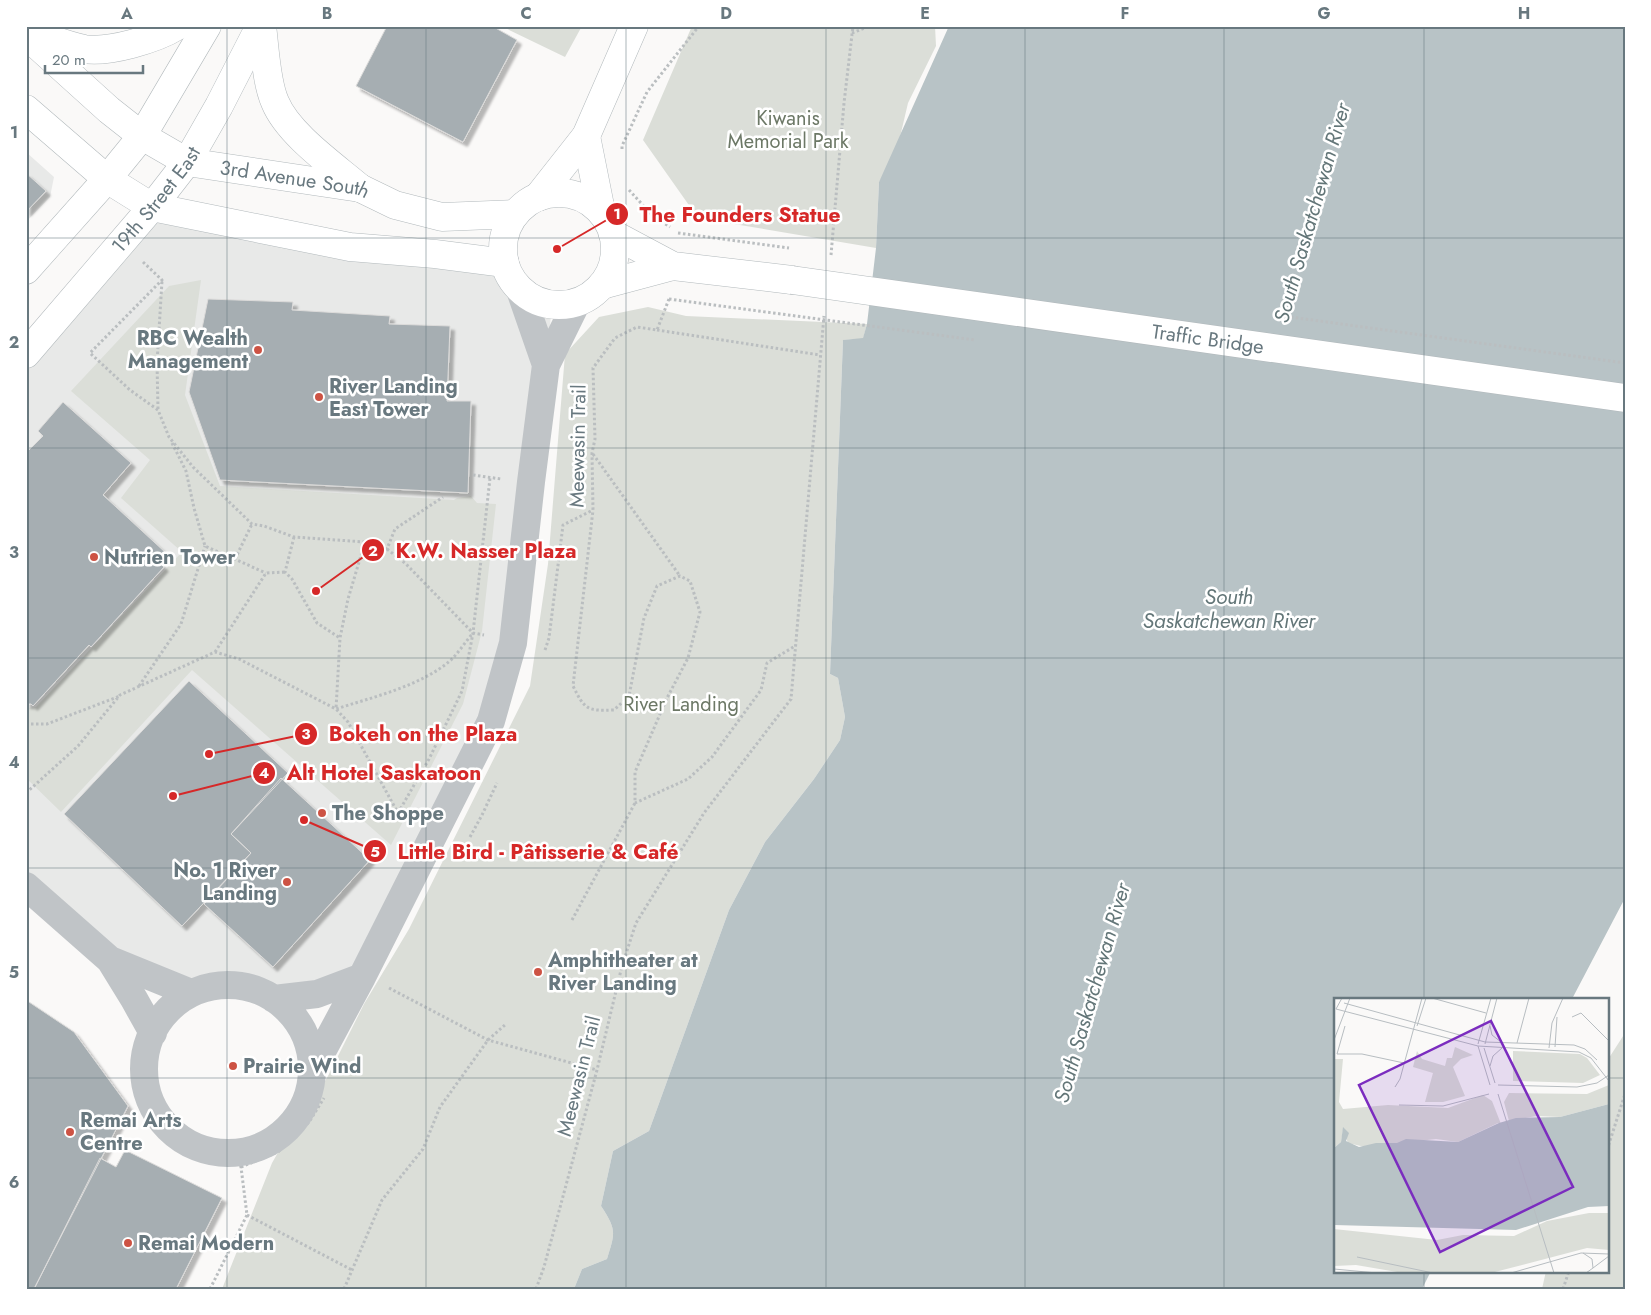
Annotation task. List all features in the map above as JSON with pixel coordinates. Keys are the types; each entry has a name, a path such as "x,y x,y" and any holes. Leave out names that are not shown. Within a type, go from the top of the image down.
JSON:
{"street":[{"path":"26,33 85,49 119,48 163,34 178,26"},
{"path":"26,270 107,179 142,136 207,26"},
{"path":"261,26 274,101 285,121 298,135 360,188"},
{"name":"19th Street East","path":"26,354 122,243 187,162 261,26"},
{"path":"538,197 586,136 634,26"},
{"name":"3rd Avenue South","path":"26,33 109,110 142,136 187,162 360,188 395,205 442,217 515,214"},
{"path":"26,109 107,179 152,207 350,246 435,254 505,264"},
{"path":"586,136 607,223 615,248 610,271 602,285 595,292 576,302 566,304 547,304 529,296 520,290 510,278 502,249 508,225 524,204 538,197 556,193 575,195 585,199 607,223 673,266"},
{"path":"602,285 673,266"},
{"name":"Traffic Bridge","path":"673,266 792,280 1625,398"},
{"path":"520,290 546,365"},
{"path":"312,1070 373,981 491,720 513,643 546,365 576,302"},
{"path":"26,886 110,960 152,1033"},
{"path":"110,960 191,993"},
{"path":"274,999 317,994 373,981"},
{"path":"234,985 255,989 274,999 292,1015 303,1030 309,1049 312,1070 310,1088 298,1115 285,1130 259,1146 233,1152 211,1151 192,1144 176,1134 158,1114 148,1093 145,1074 146,1054 156,1026 169,1010 191,993 212,986 234,985"}],"path":[{"path":"622,153 622,146 647,92 699,26"},
{"path":"830,261 853,26"},
{"path":"852,33 870,26"},
{"path":"628,189 652,215 678,233 669,299 657,330"},
{"path":"122,243 162,280"},
{"path":"139,686 181,624 206,546 194,508 186,471 158,410 157,363 162,280"},
{"path":"158,410 130,390 90,353 162,280"},
{"name":"Meewasin Trail","path":"536,1289 544,1268 597,1070 622,966 636,923 704,813 791,699 825,308"},
{"name":"Meewasin Trail","path":"680,576 657,586 644,618 628,696 614,710 595,711 582,704 573,686 593,510 592,453 595,439 593,368 615,338 637,328 820,355"},
{"path":"169,436 194,467 252,524 264,526 294,537 365,542 387,549 406,564 473,633"},
{"path":"572,920 635,803 635,772 667,698 688,658 700,612 690,581 680,576 592,453"},
{"path":"215,652 239,658 336,709 348,722 398,813 430,759 462,691 473,633 490,478 473,475"},
{"path":"387,549 394,529 443,497"},
{"path":"235,559 252,524"},
{"path":"285,572 294,537"},
{"path":"336,709 340,638 348,599 365,542"},
{"path":"206,546 266,573 285,572 292,579 317,623 340,638"},
{"path":"26,724 47,724 120,696 215,652 266,573"},
{"path":"336,709 426,677 451,659 473,633"},
{"path":"635,803 688,779 712,757 761,690 767,663 795,646"},
{"path":"26,793 78,746 120,696"},
{"path":"373,981 488,1040 597,1070"},
{"path":"344,1289 382,1200 423,1149 440,1107 488,1040 506,1024"},
{"path":"1608,1147 1625,1094"},
{"path":"210,1289 247,1215 241,1167 233,1152"},
{"path":"247,1215 352,1270"},
{"path":"1563,1289 1569,1272"}],"shaded area":[{"path":"26,152 54,177 50,197 26,222"},
{"path":"152,207 505,263 511,278 517,286 529,296 552,305 513,643 362,977 274,999 255,989 234,985 212,986 191,993 154,977 26,886 26,354"}],"green space":[{"path":"501,26 582,26 565,57"},
{"name":"Kiwanis Memorial Park","path":"692,26 935,26 936,46 908,103 896,154 879,182 876,248 698,218 643,140"},
{"path":"201,280 185,395 220,486 454,500 471,496 477,503 496,504 482,631 463,704 391,845 192,670 61,812 26,778 26,708 36,707 182,552 121,498 150,460 71,391 169,286"},
{"name":"River Landing","path":"648,307 686,316 867,324 863,339 843,340 830,674 838,678 845,717 840,740 814,779 765,842 729,910 649,1131 613,1151 601,1206 610,1221 613,1232 607,1259 582,1269 574,1289 222,1289 272,1163 284,1142 298,1126 328,1076 364,1004 409,929 530,686 548,564 565,354 599,317"},
{"path":"1625,1033 1625,1289 1542,1289 1546,1272 1608,1272 1608,1059"}],"water":[{"name":"South Saskatchewan River","path":"949,26 1625,26 1625,898 1573,998 1334,998 1334,1272 1430,1272 1422,1289 574,1289 582,1269 607,1259 613,1232 610,1221 601,1206 613,1151 649,1131 729,910 765,842 814,779 840,740 845,717 838,678 830,674 843,340 863,338 867,324 876,248 879,182"}],"building":[{"path":"387,26 492,26 517,40 463,142 356,86"},
{"path":"26,173 46,191 26,212"},
{"name":"River Landing East Tower","path":"208,299 293,302 292,310 390,316 389,324 450,326 447,401 471,401 468,493 220,480 189,392"},
{"name":"Nutrien Tower","path":"63,402 131,463 103,495 166,553 158,561 164,567 91,647 89,645 33,706 26,704 26,453 43,436 38,431"},
{"path":"189,681 288,773 231,834 251,853 182,926 64,814"},
{"name":"No. 1 River Landing","path":"281,778 370,860 273,967 204,904 251,853 231,834"},
{"name":"Remai Arts Centre","path":"26,1000 74,1032 128,1106 34,1289 26,1289"},
{"name":"Remai Modern","path":"125,1150 222,1198 176,1289 34,1289 100,1158 116,1167"}],"place":[{"name":"The Founders Statue","path":"557,249"},
{"name":"RBC Wealth Management","path":"258,350"},
{"name":"River Landing East Tower","path":"319,397"},
{"name":"Nutrien Tower","path":"94,557"},
{"name":"K.W. Nasser Plaza","path":"316,591"},
{"name":"Bokeh on the Plaza","path":"209,754"},
{"name":"Alt Hotel Saskatoon","path":"173,796"},
{"name":"The Shoppe","path":"322,813"},
{"name":"Little Bird - Pâtisserie & Café","path":"304,820"},
{"name":"No. 1 River Landing","path":"287,882"},
{"name":"Amphitheater at River Landing","path":"538,972"},
{"name":"Prairie Wind","path":"233,1066"},
{"name":"Remai Arts Centre","path":"70,1132"},
{"name":"Remai Modern","path":"128,1243"}]}
